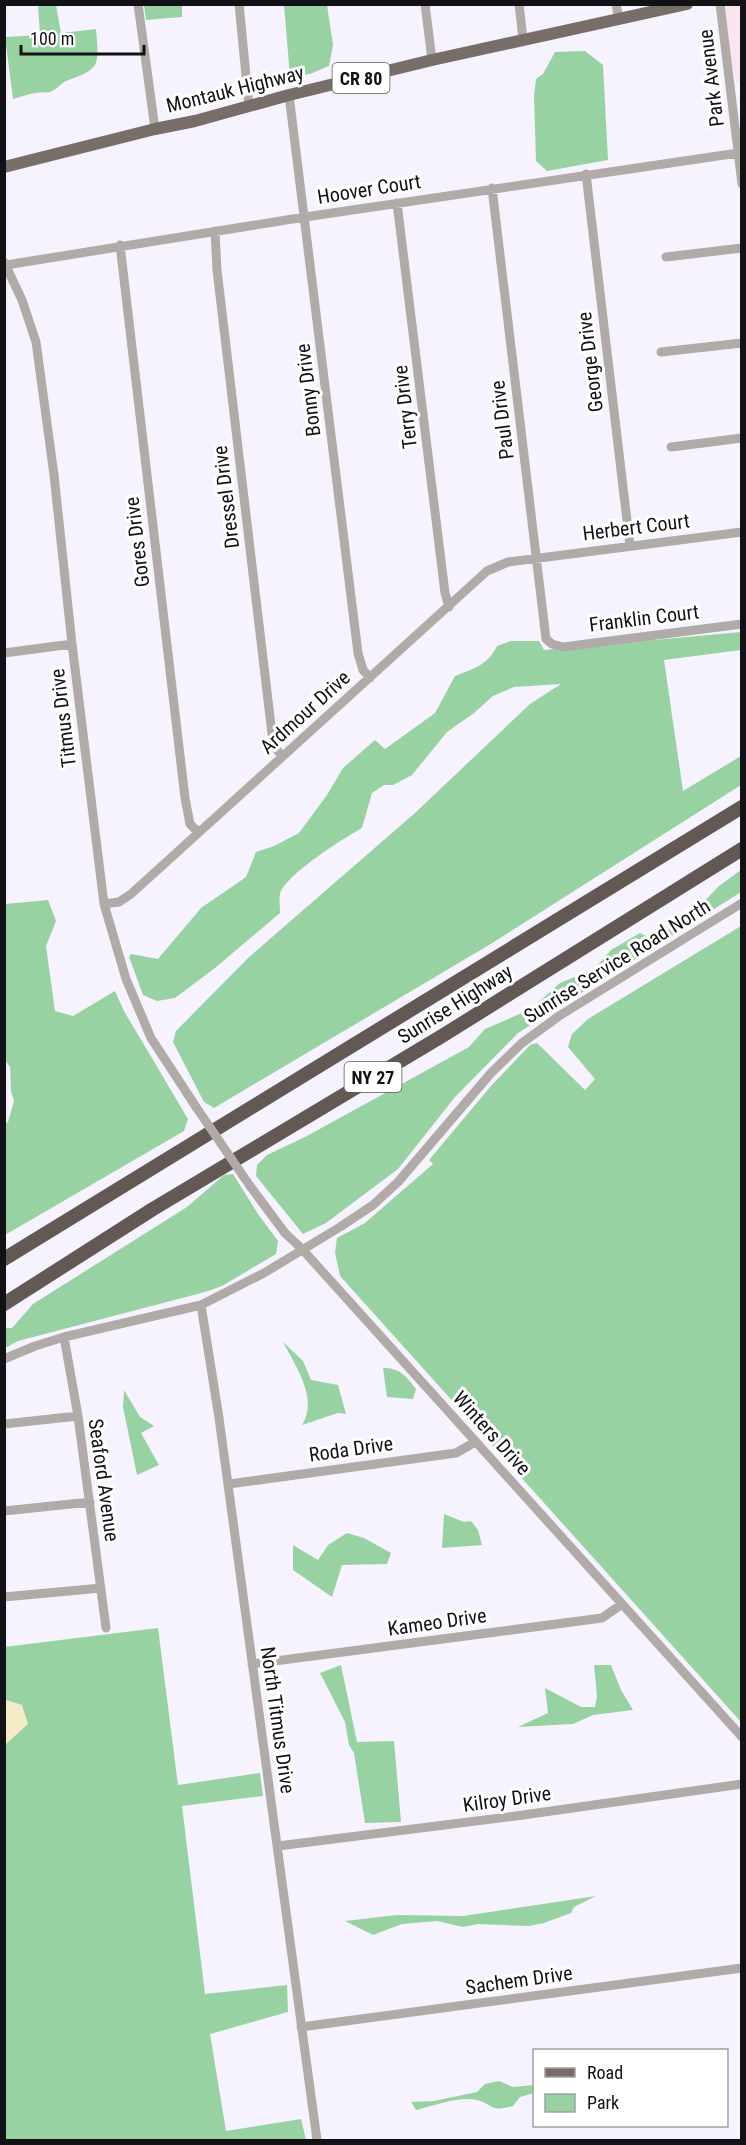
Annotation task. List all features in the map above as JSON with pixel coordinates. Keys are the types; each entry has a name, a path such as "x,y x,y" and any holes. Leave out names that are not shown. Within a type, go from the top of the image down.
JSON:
{"highway":[{"name":"Sunrise Highway","path":"4,1259 741,807"},
{"name":"Sunrise Highway","path":"4,1304 153,1209 442,1036 741,849"}],"main road":[{"name":"Montauk Highway","path":"4,167 432,60 687,4"}],"street":[{"path":"138,4 155,129"},
{"path":"239,4 249,106"},
{"path":"425,4 432,60"},
{"path":"519,4 523,39"},
{"path":"616,4 619,19"},
{"name":"Park Avenue","path":"720,4 741,184"},
{"name":"Bonny Drive","path":"289,95 358,653 363,670 370,678"},
{"name":"Hoover Court","path":"5,263 738,153"},
{"name":"George Drive","path":"586,174 630,546"},
{"name":"Paul Drive","path":"492,189 545,634 546,639 552,644"},
{"name":"Terry Drive","path":"398,203 445,593 449,607"},
{"name":"Dressel Drive","path":"215,231 217,270 272,734 276,748 282,757"},
{"name":"Gores Drive","path":"120,245 185,798 190,824 198,832"},
{"path":"666,257 741,248"},
{"name":"Titmus Drive","path":"5,263 22,300 36,342 54,475 104,904 126,979 151,1038 223,1146"},
{"path":"661,352 741,344"},
{"path":"671,447 741,438"},
{"name":"Herbert Court","path":"536,558 741,532"},
{"name":"Ardmour Drive","path":"104,904 119,902 131,894 487,571 508,562 536,558"},
{"name":"Franklin Court","path":"552,644 563,646 741,624"},
{"path":"4,653 72,644"},
{"name":"Sunrise Service Road North","path":"4,1359 64,1337 201,1305 264,1273 355,1218 409,1171 491,1073 539,1029 741,903"},
{"name":"Winters Drive","path":"223,1146 285,1233 302,1249 741,1737"},
{"name":"North Titmus Drive","path":"201,1305 213,1374 317,2140"},
{"name":"Seaford Avenue","path":"64,1337 78,1416 106,1628"},
{"path":"4,1424 78,1416"},
{"name":"Roda Drive","path":"228,1484 456,1453 475,1442"},
{"path":"4,1511 90,1502"},
{"path":"4,1598 101,1588"},
{"name":"Kameo Drive","path":"252,1664 602,1618 622,1604"},
{"name":"Kilroy Drive","path":"278,1846 741,1784"},
{"name":"Sachem Drive","path":"301,2027 741,1968"}],"shaded area":[{"path":"721,5 741,5 741,81 736,82"}],"green space":[{"path":"38,5 56,5 61,33 96,29 97,59 92,69 66,81 52,91 33,93 13,99 5,37 40,35"},
{"path":"144,5 182,5 182,17 146,20"},
{"path":"284,5 327,5 333,45 329,66 310,74 290,76"},
{"path":"585,51 603,65 608,160 547,171 536,161 534,96 536,79 543,74 555,52"},
{"path":"741,632 741,650 664,660 683,791 741,756 741,785 489,945 214,1108 204,1102 173,1042 176,1031 248,958 415,813 530,704 561,684 514,687 493,696 447,732 412,775 393,785 384,785 372,793 362,828 303,867 292,877 280,894 280,913 215,968 175,998 157,1001 143,995 129,957 131,954 158,959 201,908 246,877 256,852 299,833 327,795 343,768 375,740 385,749 435,713 455,676 479,666 489,658 497,646 511,641 539,641 544,650"},
{"path":"741,870 741,892 518,1033 455,1097 398,1169 326,1223 303,1234 256,1176 257,1165 267,1155 305,1137 469,1047 485,1029 531,1009 560,983 594,969 611,950 640,933 648,937 675,927 693,913 719,886"},
{"path":"48,900 56,921 46,946 55,1011 73,1016 115,991 124,1011 188,1119 184,1131 5,1235 5,1123 8,1122 14,1101 11,1091 10,1067 4,1059 5,904"},
{"path":"741,926 741,1722 340,1276 335,1252 337,1238 365,1223 433,1164 429,1160 491,1086 530,1045 537,1043 585,1090 595,1079 568,1047 572,1034 588,1019"},
{"path":"233,1174 278,1241 276,1254 222,1286 205,1292 18,1341 5,1348 5,1328 12,1328 33,1304 187,1207 224,1175"},
{"path":"283,1342 303,1361 311,1380 338,1385 346,1414 338,1413 302,1425 307,1415 307,1393"},
{"path":"383,1368 394,1369 406,1377 416,1389 413,1399 387,1397"},
{"path":"124,1390 140,1417 154,1426 141,1433 159,1465 137,1475 123,1407"},
{"path":"444,1514 464,1522 471,1521 478,1530 482,1545 442,1548"},
{"path":"347,1533 364,1538 391,1553 387,1564 342,1565 332,1597 293,1570 293,1545 318,1560 328,1545"},
{"path":"158,1628 178,1785 260,1773 263,1796 182,1806 205,1994 287,1985 288,2012 210,2034 226,2131 301,2119 306,2140 5,2140 5,1744 22,1705 5,1700 4,1647"},
{"path":"341,1665 357,1742 394,1741 401,1822 365,1823 354,1753 349,1745 345,1722 320,1673"},
{"path":"594,1665 611,1665 621,1690 633,1710 593,1715 573,1724 518,1727 548,1713 545,1688 581,1707 595,1707 597,1696"},
{"path":"596,1896 574,1907 571,1913 529,1926 478,1924 463,1927 437,1921 402,1924 373,1935 345,1921 397,1915 463,1916"},
{"path":"499,2081 513,2087 533,2085 533,2093 520,2097 513,2106 500,2108 493,2108 477,2100 463,2099 416,2110 411,2102 434,2101 477,2092 485,2084"}],"sand":[{"path":"4,1700 22,1705 28,1724 6,1744"}]}
